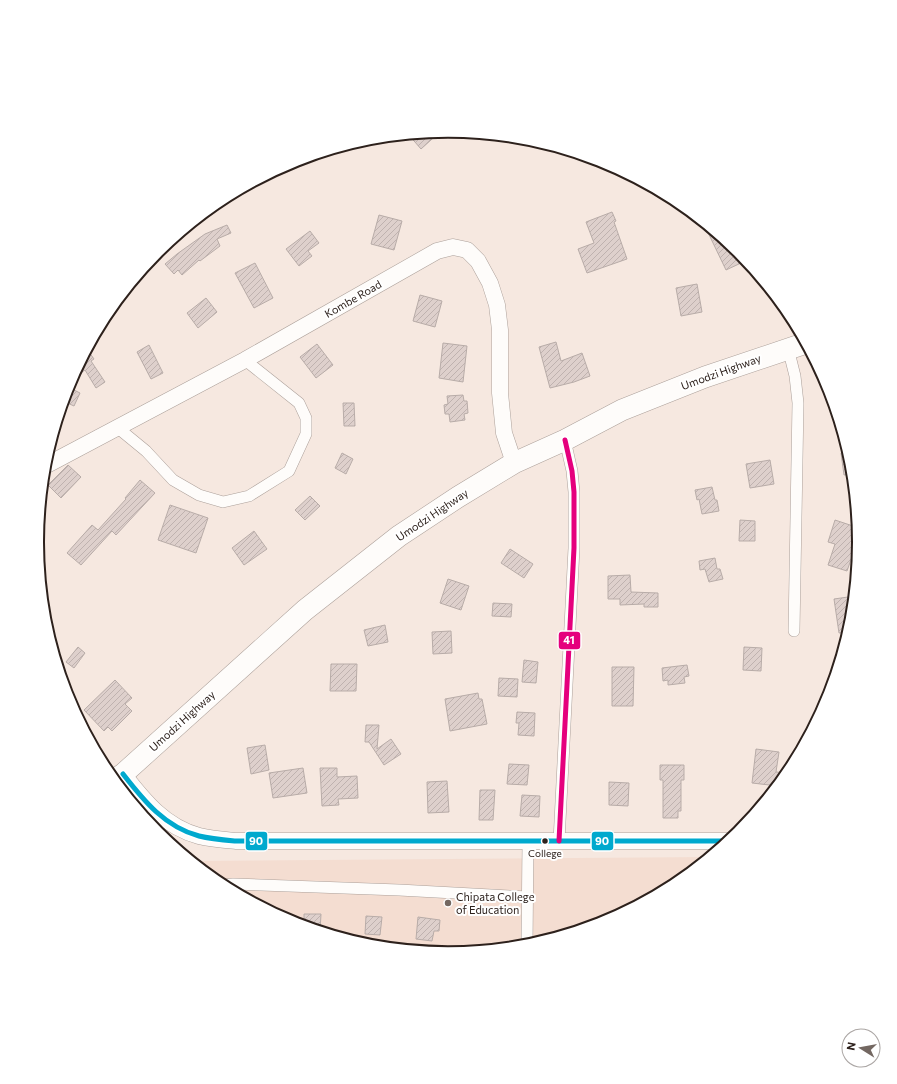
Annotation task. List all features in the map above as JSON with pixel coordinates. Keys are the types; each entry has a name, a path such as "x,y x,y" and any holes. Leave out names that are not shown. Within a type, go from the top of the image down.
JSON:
{"highway":[{"name":"Umodzi Highway","path":"119,777 304,610 399,536 458,497 514,462 564,440 622,410 705,377 797,345"}],"street":[{"name":"Kombe Road","path":"52,462 245,360 437,251 452,247 467,250 478,261 490,283 497,305 500,330 500,393 504,433 514,462"},
{"path":"794,631 798,403 795,376 797,345"},
{"path":"118,428 146,451 173,480 199,495 223,502 249,496 289,471 306,434 306,418 299,403 245,360"},
{"path":"559,841 574,548 572,471 564,440"},
{"path":"121,779 162,818 178,828 199,836 236,841 721,841"},
{"path":"527,939 528,842"},
{"path":"233,884 392,889 528,897"}],"shaded area":[{"name":"Chipata College of Education","path":"702,857 651,892 603,916 553,933 527,939 475,946 422,946 396,943 344,933 318,925 270,905 246,892 200,861"}],"building":[{"path":"433,138 421,149 412,139"},
{"path":"612,212 627,259 587,273 578,249 594,243 586,222"},
{"path":"379,215 402,221 394,250 371,244"},
{"path":"227,225 231,233 217,239 220,246 200,261 199,260 182,275 178,270 174,274 165,264 205,234"},
{"path":"310,231 319,243 308,251 312,256 299,266 286,249"},
{"path":"708,232 740,262 741,263 726,270"},
{"path":"255,263 273,298 254,308 235,273"},
{"path":"697,284 702,312 681,316 676,288"},
{"path":"420,295 442,301 435,327 413,321"},
{"path":"206,298 217,312 198,328 187,313"},
{"path":"556,342 561,361 582,353 590,376 550,388 539,347"},
{"path":"443,343 467,346 463,382 439,378"},
{"path":"317,344 333,365 316,378 300,357"},
{"path":"149,345 163,373 151,379 137,352"},
{"path":"91,354 94,359 91,361 105,382 96,388 85,370 82,372"},
{"path":"74,390 80,393 74,406 68,403"},
{"path":"463,395 464,401 467,401 468,413 464,414 465,420 450,422 449,414 445,414 444,405 448,404 447,396"},
{"path":"343,403 354,403 355,426 344,426"},
{"path":"342,453 353,459 346,474 335,468"},
{"path":"841,453 843,453 847,475 844,475"},
{"path":"770,460 774,484 750,488 746,464"},
{"path":"68,465 81,477 61,498 48,485"},
{"path":"140,480 155,493 116,535 112,531 81,565 67,553 92,525 98,530 126,499 125,498"},
{"path":"712,487 719,511 702,514 699,499 697,500 695,490"},
{"path":"310,496 320,506 305,520 295,510"},
{"path":"170,505 208,518 196,553 158,540"},
{"path":"740,520 755,521 755,541 739,541"},
{"path":"835,520 852,526 852,555 847,571 828,565 835,544 828,542"},
{"path":"254,531 267,549 244,565 232,548"},
{"path":"510,549 533,564 524,578 501,563"},
{"path":"715,558 717,569 720,569 723,579 709,582 705,569 700,570 699,561"},
{"path":"630,575 631,592 658,593 658,607 644,607 644,604 620,605 620,599 608,599 608,576"},
{"path":"448,579 469,586 461,610 440,603"},
{"path":"850,597 842,633 839,633 834,599"},
{"path":"493,603 512,604 511,617 492,616"},
{"path":"385,625 388,642 368,646 364,630"},
{"path":"451,631 452,653 433,654 432,632"},
{"path":"78,647 85,653 74,668 66,662"},
{"path":"744,647 762,648 761,671 743,670"},
{"path":"524,660 538,662 536,683 522,682"},
{"path":"331,664 357,664 356,691 330,691"},
{"path":"687,665 689,676 684,677 685,683 668,685 668,680 663,681 662,668"},
{"path":"612,667 634,667 633,706 612,706"},
{"path":"499,678 518,679 517,697 498,696"},
{"path":"115,680 132,698 125,704 132,711 112,731 108,727 104,731 84,710"},
{"path":"478,693 479,699 482,699 487,724 450,731 445,699"},
{"path":"517,712 535,713 534,736 518,735 519,723 516,723"},
{"path":"366,725 379,725 377,749 391,739 401,754 384,765 369,742 365,742"},
{"path":"265,745 269,770 251,774 247,748"},
{"path":"756,749 779,752 776,772 781,772 771,785 752,783"},
{"path":"509,764 529,765 527,785 507,784"},
{"path":"660,765 684,765 684,780 681,780 681,811 678,811 678,818 663,818 663,780 660,780"},
{"path":"303,768 307,793 273,798 269,773"},
{"path":"320,768 337,768 337,777 357,776 358,798 338,799 339,805 322,806"},
{"path":"447,781 449,812 428,813 427,782"},
{"path":"609,782 629,783 628,806 609,805"},
{"path":"480,790 495,790 493,820 479,820"},
{"path":"522,795 540,796 539,817 520,816"},
{"path":"304,914 321,914 320,926 304,920"},
{"path":"366,916 382,917 380,935 365,934"},
{"path":"418,917 440,920 439,931 434,931 432,941 416,939"}],"transit line":[{"name":"41","path":"559,841 574,548 574,492 572,471 565,440"},
{"name":"90","path":"123,774 147,803 166,820 187,832 199,836 222,840 721,841"}],"place":[{"name":"College","path":"545,841"},
{"name":"Chipata College of Education","path":"448,903"}]}
